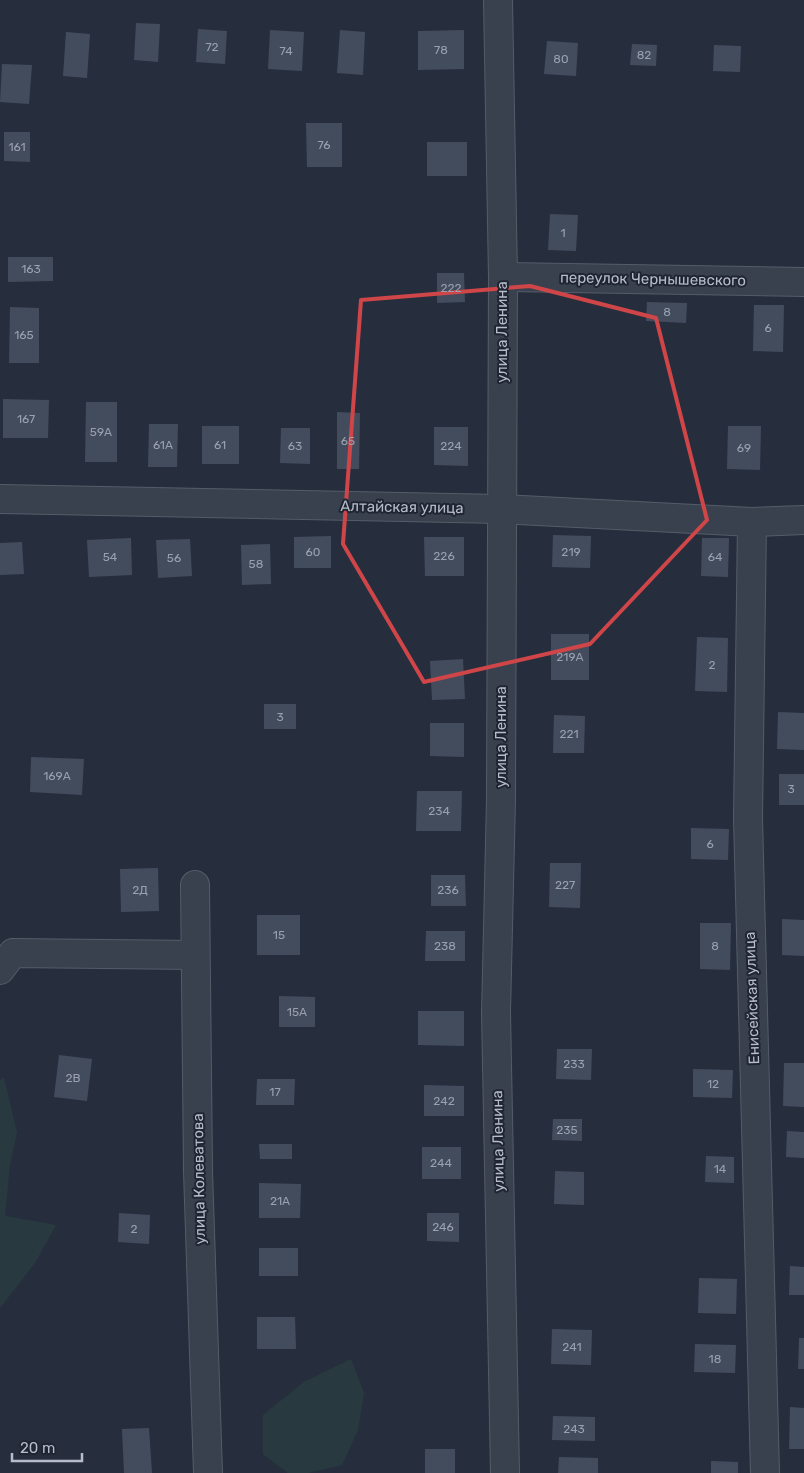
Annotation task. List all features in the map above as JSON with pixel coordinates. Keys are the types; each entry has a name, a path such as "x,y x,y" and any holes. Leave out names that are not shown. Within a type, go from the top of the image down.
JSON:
{"street":[{"name":"улица Ленина","path":"498,0 502,277 501,800 496,1013 505,1473"},
{"name":"переулок Чернышевского","path":"502,277 804,282"},
{"name":"Алтайская улица","path":"0,498 501,508 752,522 804,520"},
{"name":"Енисейская улица","path":"752,522 748,818 765,1473"},
{"name":"улица Колеватова","path":"195,885 198,1171 208,1473"},
{"path":"0,970 13,953 195,955"}],"highlighted area":[{"path":"530,286 656,318 707,520 590,644 424,682 343,544 361,300"}],"shaded area":[{"path":"4,1078 17,1132 10,1165 5,1216 56,1225 35,1263 0,1308 0,1080"},
{"path":"351,1359 364,1393 358,1430 342,1465 308,1473 288,1473 263,1454 263,1415 304,1382"}],"building":[{"path":"136,23 160,24 158,62 134,60"},
{"path":"198,29 227,31 225,64 196,62"},
{"path":"270,30 304,32 302,71 268,69"},
{"path":"340,30 365,32 363,75 337,73"},
{"path":"464,30 464,69 418,70 418,31"},
{"path":"66,32 90,34 87,78 63,76"},
{"path":"547,41 578,43 576,76 544,74"},
{"path":"632,44 657,45 656,66 630,65"},
{"path":"714,45 741,46 740,72 713,71"},
{"path":"2,64 32,65 29,104 0,102"},
{"path":"306,123 342,123 342,167 307,167"},
{"path":"4,132 30,132 30,162 4,161"},
{"path":"427,142 467,142 467,176 427,176"},
{"path":"550,214 578,215 576,251 548,250"},
{"path":"8,257 53,257 53,281 8,282"},
{"path":"437,273 464,273 465,302 437,303"},
{"path":"647,302 687,303 686,323 646,321"},
{"path":"754,305 784,305 783,352 753,351"},
{"path":"10,307 39,308 39,363 9,363"},
{"path":"3,399 49,400 48,438 3,438"},
{"path":"86,402 117,402 117,462 85,462"},
{"path":"337,412 360,413 359,469 337,469"},
{"path":"149,424 178,424 177,467 148,467"},
{"path":"202,426 239,426 239,464 202,464"},
{"path":"728,426 761,426 760,470 727,469"},
{"path":"434,427 468,427 468,466 434,465"},
{"path":"281,428 310,428 310,464 280,463"},
{"path":"553,535 591,536 590,568 552,567"},
{"path":"331,536 331,568 294,568 294,537"},
{"path":"424,537 464,537 464,576 425,576"},
{"path":"131,538 132,575 89,577 87,540"},
{"path":"702,538 729,538 728,577 701,576"},
{"path":"190,539 192,576 158,578 156,540"},
{"path":"22,542 24,574 0,575 0,543"},
{"path":"270,544 271,584 242,585 241,545"},
{"path":"551,634 589,634 589,680 551,680"},
{"path":"697,637 728,638 727,692 695,691"},
{"path":"463,659 465,699 432,700 430,661"},
{"path":"264,704 296,704 296,729 264,729"},
{"path":"778,712 804,713 804,750 777,749"},
{"path":"554,715 585,716 584,753 553,753"},
{"path":"430,723 464,723 464,757 430,756"},
{"path":"31,757 84,759 82,795 30,792"},
{"path":"779,774 804,774 804,805 779,805"},
{"path":"417,791 462,791 461,831 416,831"},
{"path":"691,828 729,829 728,860 691,859"},
{"path":"550,863 581,863 580,908 549,907"},
{"path":"158,868 159,911 121,912 120,869"},
{"path":"431,875 465,875 466,906 431,906"},
{"path":"257,915 300,915 300,955 257,955"},
{"path":"782,919 804,920 804,956 782,955"},
{"path":"700,923 731,923 730,970 700,969"},
{"path":"426,931 465,931 465,961 425,961"},
{"path":"279,996 315,997 315,1027 279,1027"},
{"path":"418,1011 464,1011 464,1046 418,1045"},
{"path":"557,1049 592,1049 591,1080 556,1079"},
{"path":"59,1055 92,1059 87,1101 54,1097"},
{"path":"784,1063 804,1063 804,1107 783,1106"},
{"path":"693,1069 733,1070 732,1098 693,1097"},
{"path":"257,1079 295,1079 294,1105 256,1105"},
{"path":"424,1085 464,1086 464,1116 424,1116"},
{"path":"553,1119 582,1119 582,1141 552,1140"},
{"path":"787,1131 804,1132 804,1158 786,1157"},
{"path":"259,1144 292,1144 292,1159 260,1159"},
{"path":"422,1147 461,1147 461,1179 422,1179"},
{"path":"706,1156 734,1157 734,1183 705,1182"},
{"path":"555,1171 584,1172 584,1205 554,1204"},
{"path":"259,1183 301,1184 300,1218 259,1218"},
{"path":"119,1213 150,1215 149,1244 118,1242"},
{"path":"427,1213 459,1213 459,1242 427,1241"},
{"path":"259,1248 298,1248 298,1276 259,1276"},
{"path":"790,1266 804,1267 804,1295 789,1295"},
{"path":"699,1278 737,1279 736,1314 698,1313"},
{"path":"257,1317 295,1317 296,1349 257,1349"},
{"path":"552,1329 592,1330 591,1365 551,1364"},
{"path":"799,1338 804,1338 804,1369 798,1369"},
{"path":"695,1344 736,1345 735,1373 694,1372"},
{"path":"790,1407 804,1408 804,1449 789,1449"},
{"path":"553,1416 595,1417 595,1441 552,1440"},
{"path":"149,1428 152,1473 124,1473 122,1429"},
{"path":"425,1449 455,1449 455,1473 425,1473"},
{"path":"559,1457 598,1458 598,1473 558,1473"},
{"path":"711,1461 738,1462 738,1473 711,1473"}]}
